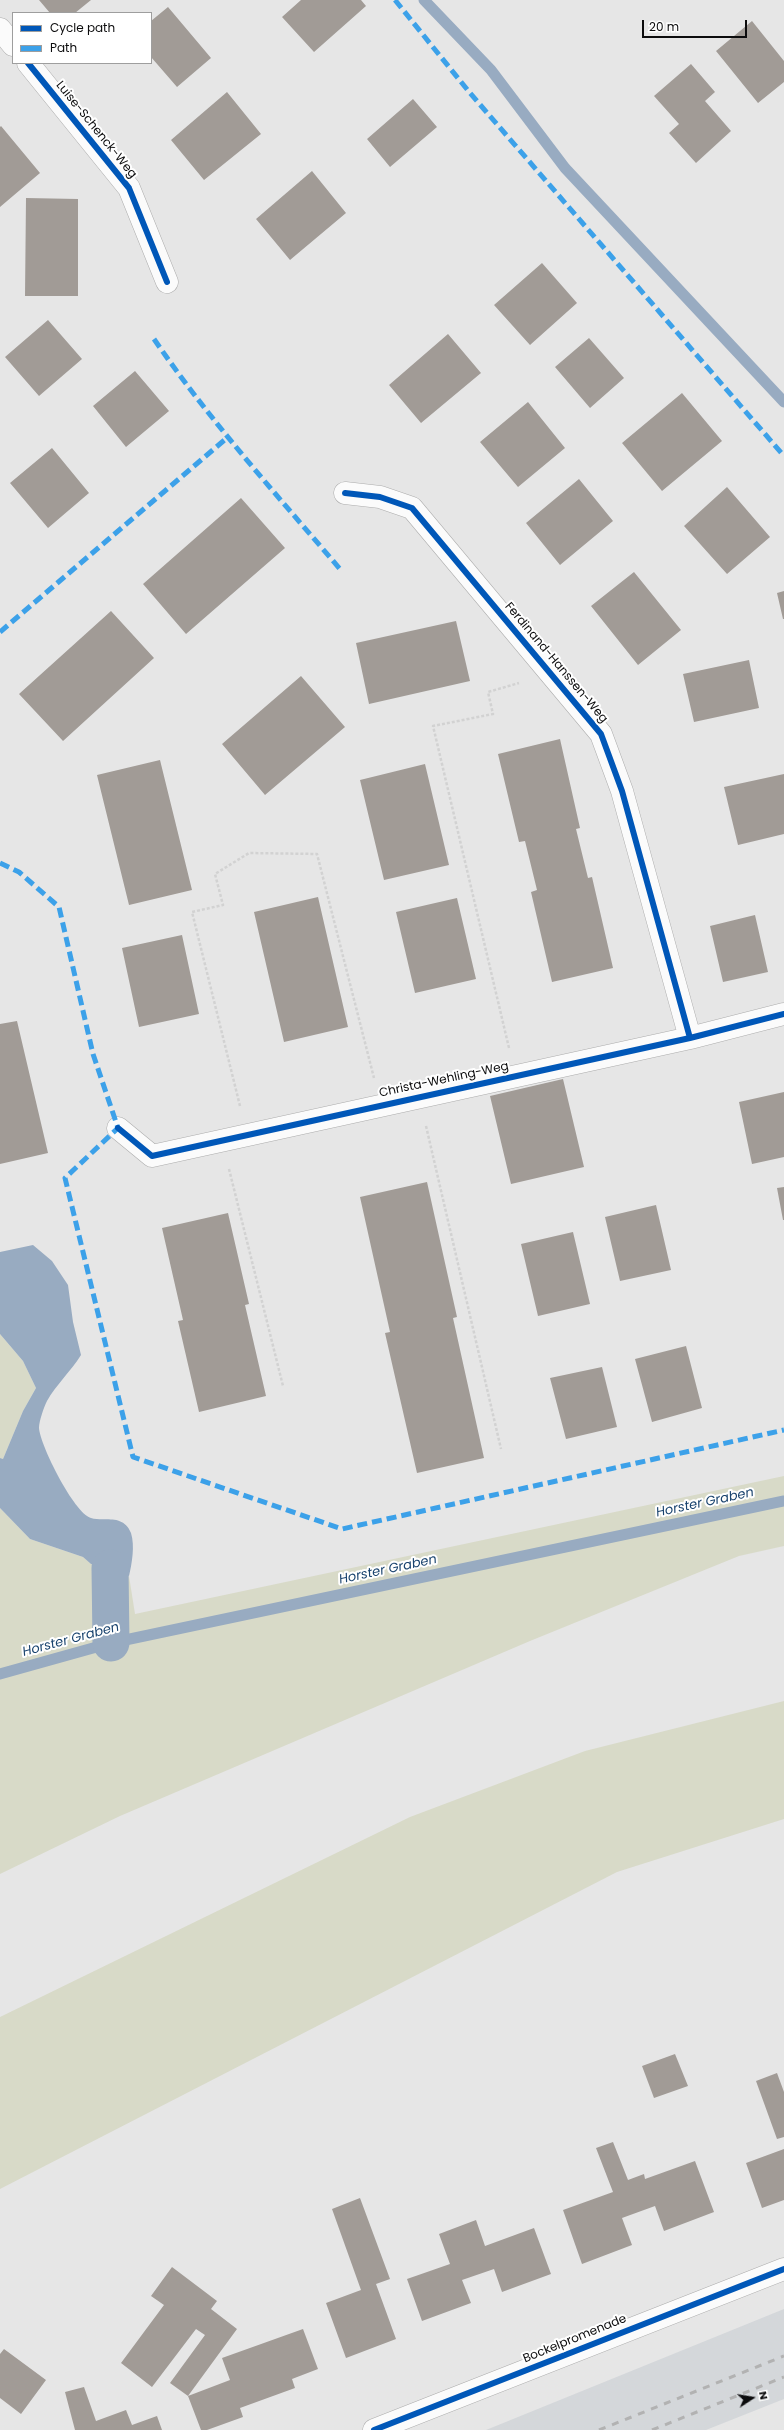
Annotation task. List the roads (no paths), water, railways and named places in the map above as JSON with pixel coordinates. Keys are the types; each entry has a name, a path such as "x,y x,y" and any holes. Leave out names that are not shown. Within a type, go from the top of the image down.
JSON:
{"street":[{"path":"0,29 12,44"},
{"name":"Luise-Schenck-Weg","path":"29,64 129,188 167,282"},
{"name":"Ferdinand-Hanssen-Weg","path":"345,493 380,498 412,508 601,734 622,791 690,1038"},
{"name":"Christa-Wehling-Weg","path":"118,1128 152,1156 690,1038 784,1014"},
{"name":"Bockelpromenade","path":"374,2430 784,2268"}],"water":[{"path":"33,1245 52,1261 68,1285 73,1322 81,1355 47,1401 39,1425 41,1437 51,1463 59,1478 67,1492 84,1513 91,1518 112,1520 123,1523 131,1533 133,1549 129,1576 110,1568 91,1564 83,1557 30,1539 0,1508 0,1458 3,1459 23,1411 36,1388 23,1361 0,1334 0,1252"}],"waterway":[{"path":"424,0 491,70 565,168 784,402"},
{"name":"Horster Graben","path":"0,1674 111,1643 784,1501"},
{"path":"110,1568 111,1643"}],"railway":[{"path":"599,2430 784,2356"},
{"path":"652,2430 784,2377"}]}
